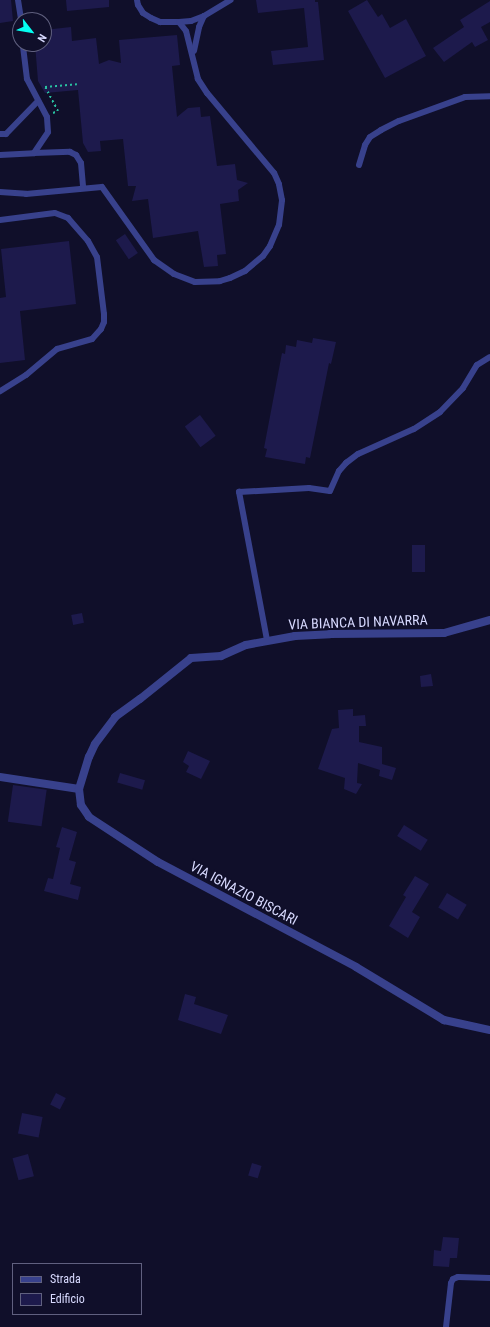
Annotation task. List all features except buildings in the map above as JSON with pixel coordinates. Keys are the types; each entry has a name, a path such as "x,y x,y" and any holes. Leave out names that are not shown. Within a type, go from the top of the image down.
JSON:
{"street":[{"name":"VIA BIANCA DI NAVARRA","path":"79,789 89,757 95,744 115,717 140,699 190,658 221,656 246,646 267,640 295,636 330,634 444,633 490,620"},
{"path":"0,777 79,789"},
{"name":"VIA IGNAZIO BISCARI","path":"79,789 81,804 89,817 158,862 356,967 444,1020 490,1030"}],"lane":[{"path":"18,0 20,12"},
{"path":"137,0 143,13 160,22 191,21 204,16 231,0"},
{"path":"193,60 194,44 204,16"},
{"path":"0,192 26,194 102,187 154,260 164,269 195,282 220,281 245,271 263,256 269,248 278,226 282,200 279,184 274,173 207,93 198,79 186,31 179,22"},
{"path":"25,52 28,79 47,117 48,132 34,153"},
{"path":"359,165 365,145 370,137 399,120 465,97 490,96"},
{"path":"0,134 6,134 38,101"},
{"path":"0,155 70,152 76,155 81,163 84,188"},
{"path":"0,220 55,213 61,214 74,225 88,241 97,257 104,318 101,329 92,339 57,349 26,375 0,390"},
{"path":"267,640 239,492 309,488 330,491 339,471 346,463 358,454 414,429 440,412 463,388 477,365 490,357"},
{"path":"446,1327 451,1283 453,1279 458,1277 490,1278"}],"path":[{"path":"47,117 58,111 45,87 77,84"}]}
